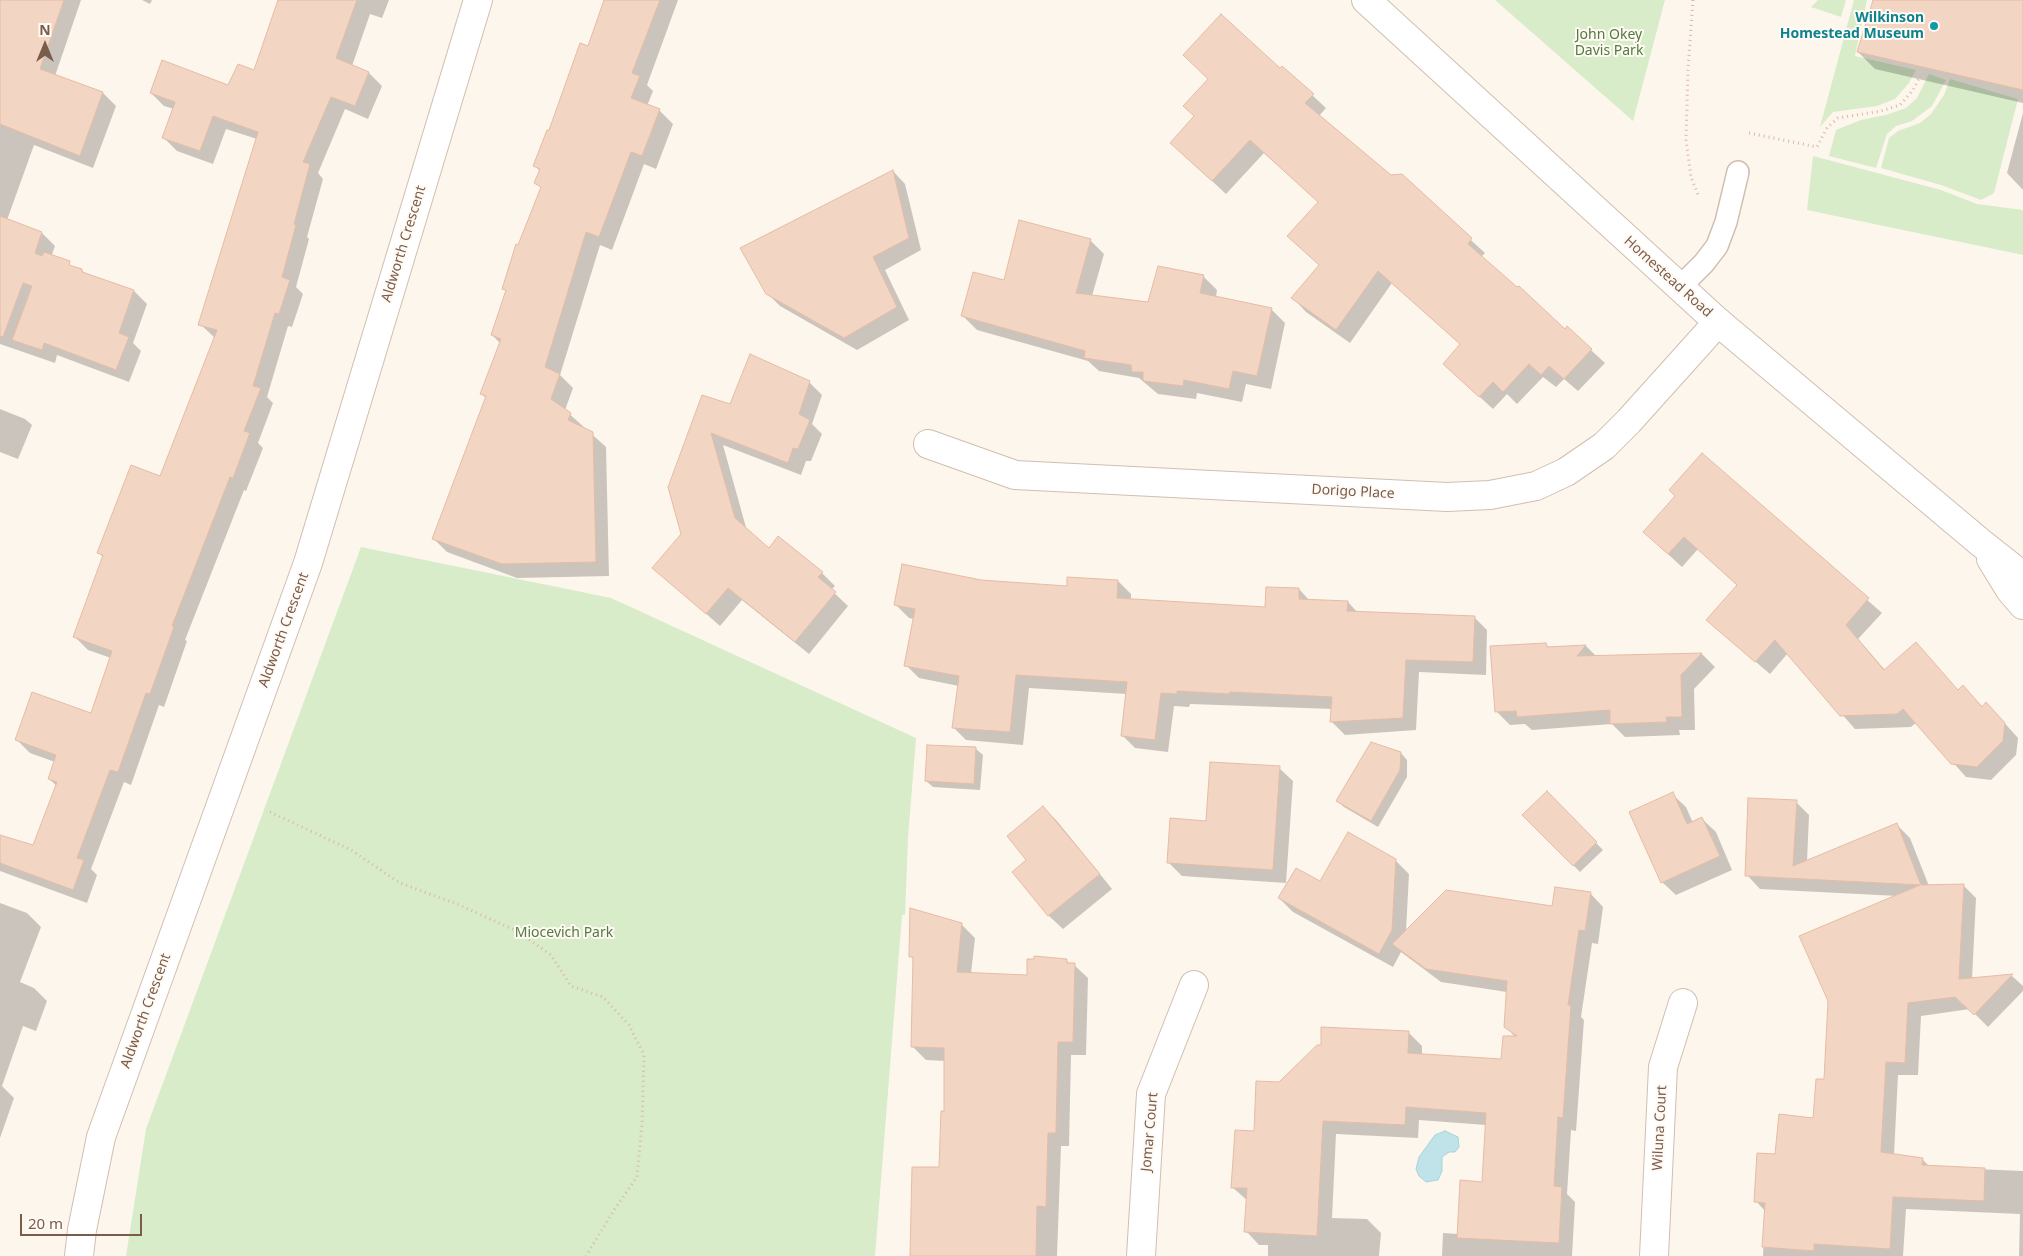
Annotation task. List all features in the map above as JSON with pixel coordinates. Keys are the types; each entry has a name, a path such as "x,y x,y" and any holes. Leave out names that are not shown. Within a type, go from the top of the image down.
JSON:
{"street":[{"name":"Aldworth Crescent","path":"79,1256 82,1230 101,1137 308,563 478,0"},
{"name":"Homestead Road","path":"1366,0 1718,322 1980,543 2023,576"},
{"name":"Dorigo Place","path":"928,444 1015,476 1447,496 1490,495 1536,486 1566,472 1604,446 1718,322"},
{"name":"Homestead Road","path":"1980,543 2010,590 2023,605"},
{"name":"Jomar Court","path":"1140,1256 1151,1094 1194,985"},
{"name":"Wiluna Court","path":"1654,1256 1663,1067 1683,1004"}],"lane":[{"path":"1680,287 1704,263 1717,246 1726,222 1738,172"}],"path":[{"path":"1693,0 1686,140 1691,177 1702,203"},
{"path":"1749,133 1817,146 1827,128 1838,118 1900,105 1913,90 1922,72"},
{"path":"270,812 351,850 400,883 457,904 517,931 551,955 571,986 603,997 629,1024 644,1055 642,1124 637,1177 586,1256"}],"green space":[{"name":"John Okey Davis Park","path":"1495,0 1665,0 1633,121"},
{"path":"1818,0 1846,0 1841,17 1811,7"},
{"path":"1854,0 1867,0 1855,56 1916,70 1909,83 1895,99 1877,106 1833,112 1820,127"},
{"path":"1929,74 1946,80 1932,106 1912,121 1896,126 1887,134 1876,168 1829,156 1836,130 1861,120 1886,115 1906,108 1917,98"},
{"path":"1950,79 2018,99 1994,193 1981,200 1941,185 1881,168 1889,138 1898,131 1920,123 1931,114 1944,95"},
{"path":"1813,156 1941,190 1977,204 2023,210 2023,255 1807,210"},
{"name":"Miocevich Park","path":"361,547 611,598 916,738 908,838 905,915 902,915 875,1256 126,1256 146,1129"}],"water":[{"path":"1445,1131 1458,1137 1459,1147 1455,1152 1449,1152 1442,1157 1442,1171 1438,1180 1426,1182 1419,1176 1416,1169 1419,1157 1435,1135"}],"building":[{"path":"0,0 64,0 40,69 103,92 80,156 0,124"},
{"path":"278,0 357,0 336,58 369,72 355,106 331,97 303,162 310,164 282,277 290,280 279,314 275,313 253,386 261,388 244,431 250,433 233,478 230,477 172,626 174,627 150,694 146,693 118,772 110,770 77,858 84,860 73,890 0,863 0,835 33,845 57,782 48,779 56,755 15,740 32,692 91,713 112,651 73,637 103,555 97,553 131,465 160,476 217,330 198,325 258,132 213,116 200,151 162,138 175,102 150,93 162,60 228,85 238,64 254,70"},
{"path":"604,0 660,0 632,73 640,76 631,98 660,109 642,156 631,152 599,237 586,232 545,367 560,374 551,399 571,413 568,420 593,432 596,562 502,564 432,539 486,396 480,394 501,339 491,335 506,290 502,289 516,244 518,245 541,187 534,183 540,169 533,166 547,130 549,130 580,43 588,46"},
{"name":"Wilkinson Homestead Museum","path":"1873,0 2023,0 2023,90 1857,52"},
{"path":"1221,14 1280,68 1282,66 1314,94 1305,103 1391,175 1402,174 1472,238 1468,244 1517,287 1519,286 1565,329 1567,326 1592,349 1564,379 1549,366 1541,375 1529,364 1503,392 1493,382 1479,397 1443,364 1460,344 1378,271 1336,330 1291,298 1319,265 1287,236 1318,202 1250,140 1212,181 1170,143 1194,116 1183,106 1208,79 1183,55"},
{"path":"893,170 909,238 873,257 897,307 844,338 766,294 740,248"},
{"path":"0,216 42,232 35,253 42,256 44,252 70,261 69,265 82,269 82,272 134,290 119,333 129,337 116,370 44,343 42,350 12,340 32,286 23,283 3,337 0,336"},
{"path":"1019,220 1091,239 1076,293 1148,302 1158,266 1204,275 1200,293 1272,308 1257,376 1233,371 1229,389 1184,380 1183,386 1143,381 1143,372 1132,372 1131,365 1084,358 1085,351 961,316 973,272 1004,280"},
{"path":"750,354 810,381 799,414 810,420 798,449 793,448 788,463 711,433 735,518 769,548 778,536 823,572 818,577 836,592 795,642 728,588 706,614 652,568 681,534 668,487 702,395 730,404"},
{"path":"1702,453 1869,598 1846,625 1884,670 1916,642 1958,690 1963,685 1982,707 1986,702 2005,723 2003,741 1977,767 1951,764 1903,709 1897,714 1840,716 1775,640 1755,662 1706,620 1737,585 1684,537 1668,554 1643,532 1675,496 1669,490"},
{"path":"902,564 981,580 1067,586 1067,577 1118,580 1117,598 1265,607 1266,587 1299,588 1299,599 1348,601 1347,611 1475,616 1473,662 1406,660 1403,718 1330,722 1332,697 1177,691 1177,694 1161,693 1155,740 1121,736 1127,682 1016,675 1010,732 952,728 959,676 904,666 915,609 894,605"},
{"path":"1546,643 1547,647 1586,645 1577,656 1702,653 1681,675 1682,717 1666,717 1667,722 1610,724 1610,710 1517,717 1516,711 1495,712 1490,646"},
{"path":"1371,742 1401,752 1400,770 1371,821 1336,801"},
{"path":"927,745 976,747 974,784 925,781"},
{"path":"1210,762 1280,766 1273,870 1167,863 1170,818 1206,821"},
{"path":"1547,791 1597,842 1573,866 1522,815"},
{"path":"1673,792 1687,824 1702,817 1720,856 1661,883 1629,812"},
{"path":"1748,798 1797,800 1793,866 1897,823 1921,885 1964,884 1959,979 2013,974 1974,1015 1955,997 1908,1003 1905,1063 1886,1062 1881,1152 1923,1158 1922,1165 1985,1168 1984,1201 1893,1197 1890,1249 1814,1244 1814,1251 1762,1247 1765,1203 1754,1202 1757,1153 1775,1154 1779,1114 1813,1118 1816,1079 1824,1079 1828,1001 1799,936 1920,885 1745,876"},
{"path":"1043,806 1100,874 1048,916 1012,872 1026,860 1007,836"},
{"path":"1348,832 1396,859 1392,930 1379,954 1278,898 1296,868 1320,881"},
{"path":"1555,887 1591,892 1585,931 1579,930 1568,1005 1571,1005 1563,1118 1558,1117 1554,1186 1562,1187 1559,1243 1457,1238 1460,1180 1482,1182 1486,1113 1406,1107 1405,1125 1323,1121 1317,1236 1244,1232 1247,1188 1231,1188 1235,1130 1254,1131 1256,1081 1279,1082 1317,1045 1321,1045 1321,1027 1409,1031 1408,1053 1501,1059 1503,1036 1517,1036 1504,1027 1507,981 1426,969 1392,944 1446,890 1552,906"},
{"path":"910,908 962,923 957,972 1027,975 1027,959 1034,959 1034,956 1067,959 1067,963 1075,963 1073,1042 1058,1042 1056,1133 1048,1133 1046,1207 1037,1206 1036,1256 910,1256 912,1167 939,1167 941,1111 944,1111 944,1048 911,1047 913,957 909,957"}],"place":[{"name":"Wilkinson Homestead Museum","path":"1934,26"}]}
